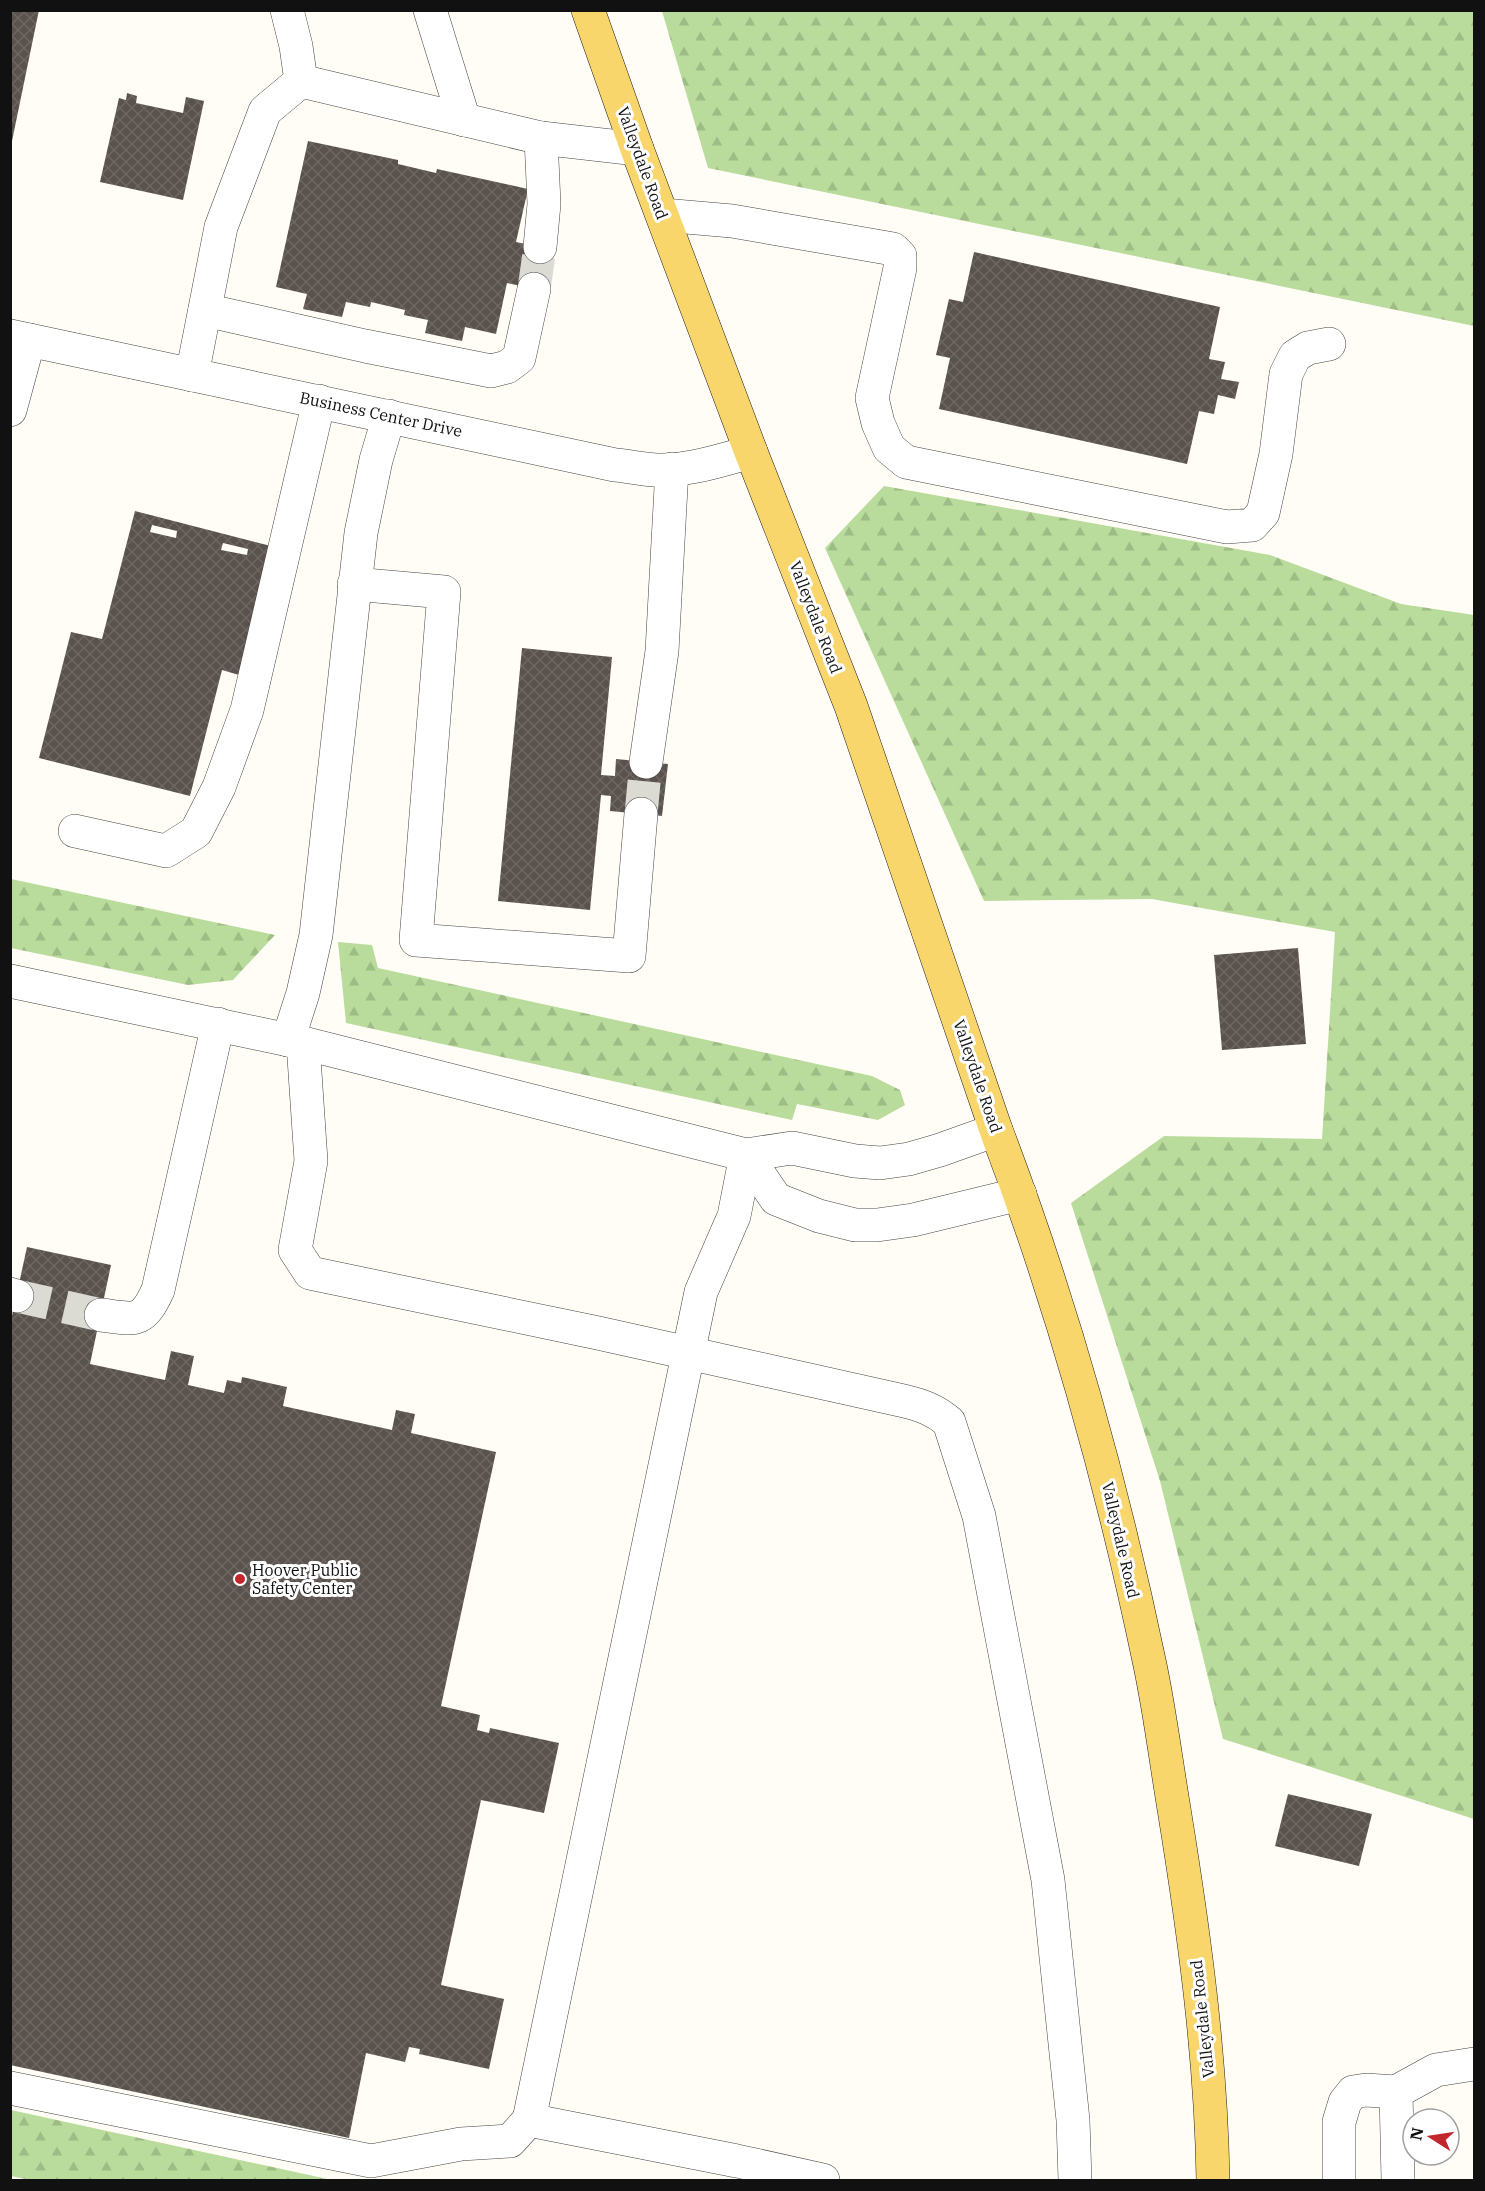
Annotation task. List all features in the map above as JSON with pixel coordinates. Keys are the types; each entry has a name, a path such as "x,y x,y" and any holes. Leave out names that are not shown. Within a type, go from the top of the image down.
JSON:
{"main road":[{"name":"Valleydale Road","path":"588,10 637,149 851,706 1020,1194 1092,1423 1115,1508 1151,1668 1185,1879 1200,1993 1209,2089 1213,2181"}],"lane":[{"path":"287,10 302,81"},
{"path":"430,10 464,120"},
{"path":"302,81 541,138 637,149"},
{"path":"192,375 221,227 265,111 302,81"},
{"path":"540,247 544,204 541,138"},
{"path":"663,215 732,221 893,249 900,256 900,268 872,398 878,423 889,448 906,462 1227,527 1252,525 1263,513 1276,454 1286,374 1296,356 1308,348 1329,344"},
{"path":"205,310 365,346 491,371 507,367 519,358 534,289"},
{"path":"10,410 20,338"},
{"name":"Business Center Drive","path":"20,338 615,465 657,470 672,469 752,452"},
{"path":"75,831 166,851 196,832 219,787 247,710 319,401"},
{"path":"389,416 361,533 316,935 295,1041 311,1161 295,1250 310,1273 904,1401 924,1406 939,1413 949,1422 979,1516 1048,1880 1073,2120 1075,2181"},
{"path":"646,762 662,651 672,469"},
{"path":"354,584 444,592 416,940 629,956 641,814"},
{"path":"10,981 295,1041 746,1155 792,1148 855,1161 879,1163 909,1159 996,1130"},
{"path":"101,1315 132,1319 149,1310 158,1290 218,1023"},
{"path":"746,1155 776,1199 819,1216 855,1225 878,1225 913,1220 1020,1194"},
{"path":"10,2088 371,2161 461,2144 510,2141 529,2120 701,1292 735,1216 746,1155"},
{"path":"1339,2181 1339,2122 1345,2102 1353,2092 1366,2090 1396,2092 1436,2070 1474,2064"},
{"path":"1396,2092 1398,2181"},
{"path":"529,2120 737,2161 823,2181"}],"green space":[{"path":"662,11 1474,11 1474,326 708,168"},
{"path":"884,486 1270,555 1401,604 1474,615 1474,1819 1223,1739 1160,1481 1071,1203 1164,1136 1322,1139 1335,932 1152,899 984,901 825,548"},
{"path":"11,879 275,935 233,980 188,985 11,948"},
{"path":"338,942 372,945 378,968 872,1076 900,1090 905,1105 878,1120 797,1104 792,1120 346,1023"},
{"path":"11,2110 332,2180 30,2180 11,2176"}],"building":[{"path":"10,10 39,10 12,141 10,140"},
{"path":"127,93 137,96 136,103 183,113 186,97 204,101 183,200 100,182 119,98 126,100"},
{"path":"308,141 398,160 398,164 436,173 437,169 528,189 516,242 554,250 545,291 507,283 496,334 465,327 462,341 425,333 428,320 404,315 405,310 371,302 370,307 346,302 342,317 303,309 307,294 276,287"},
{"path":"974,252 1220,307 1209,359 1225,362 1221,379 1239,382 1235,399 1218,395 1214,414 1199,411 1187,464 939,409 950,358 936,355 949,299 963,302"},
{"path":"135,511 271,546 239,675 222,670 190,796 39,758 71,632 102,639","holes":["152,525 177,531 176,538 150,532","223,543 248,549 247,555 221,550"]},
{"path":"522,648 612,657 601,775 615,776 616,759 668,764 662,816 610,811 611,796 601,795 590,910 498,901"},
{"path":"1298,948 1306,1044 1222,1050 1214,955"},
{"name":"Hoover Public Safety Center","path":"27,1247 111,1265 90,1364 165,1380 171,1351 194,1356 188,1385 224,1393 227,1380 241,1383 242,1377 287,1387 283,1406 392,1430 396,1410 415,1414 411,1433 496,1452 441,1706 480,1715 477,1730 489,1733 490,1728 559,1743 544,1813 481,1800 441,1985 504,1999 489,2069 419,2054 420,2049 409,2047 405,2062 366,2053 349,2138 10,2065 10,1325"},
{"path":"1288,1794 1372,1814 1359,1866 1275,1846"}],"tunnel":[{"path":"534,289 540,247"},
{"path":"641,814 646,762"},
{"path":"17,1296 101,1315"}],"place":[{"name":"Hoover Public Safety Center","path":"240,1579"}]}
